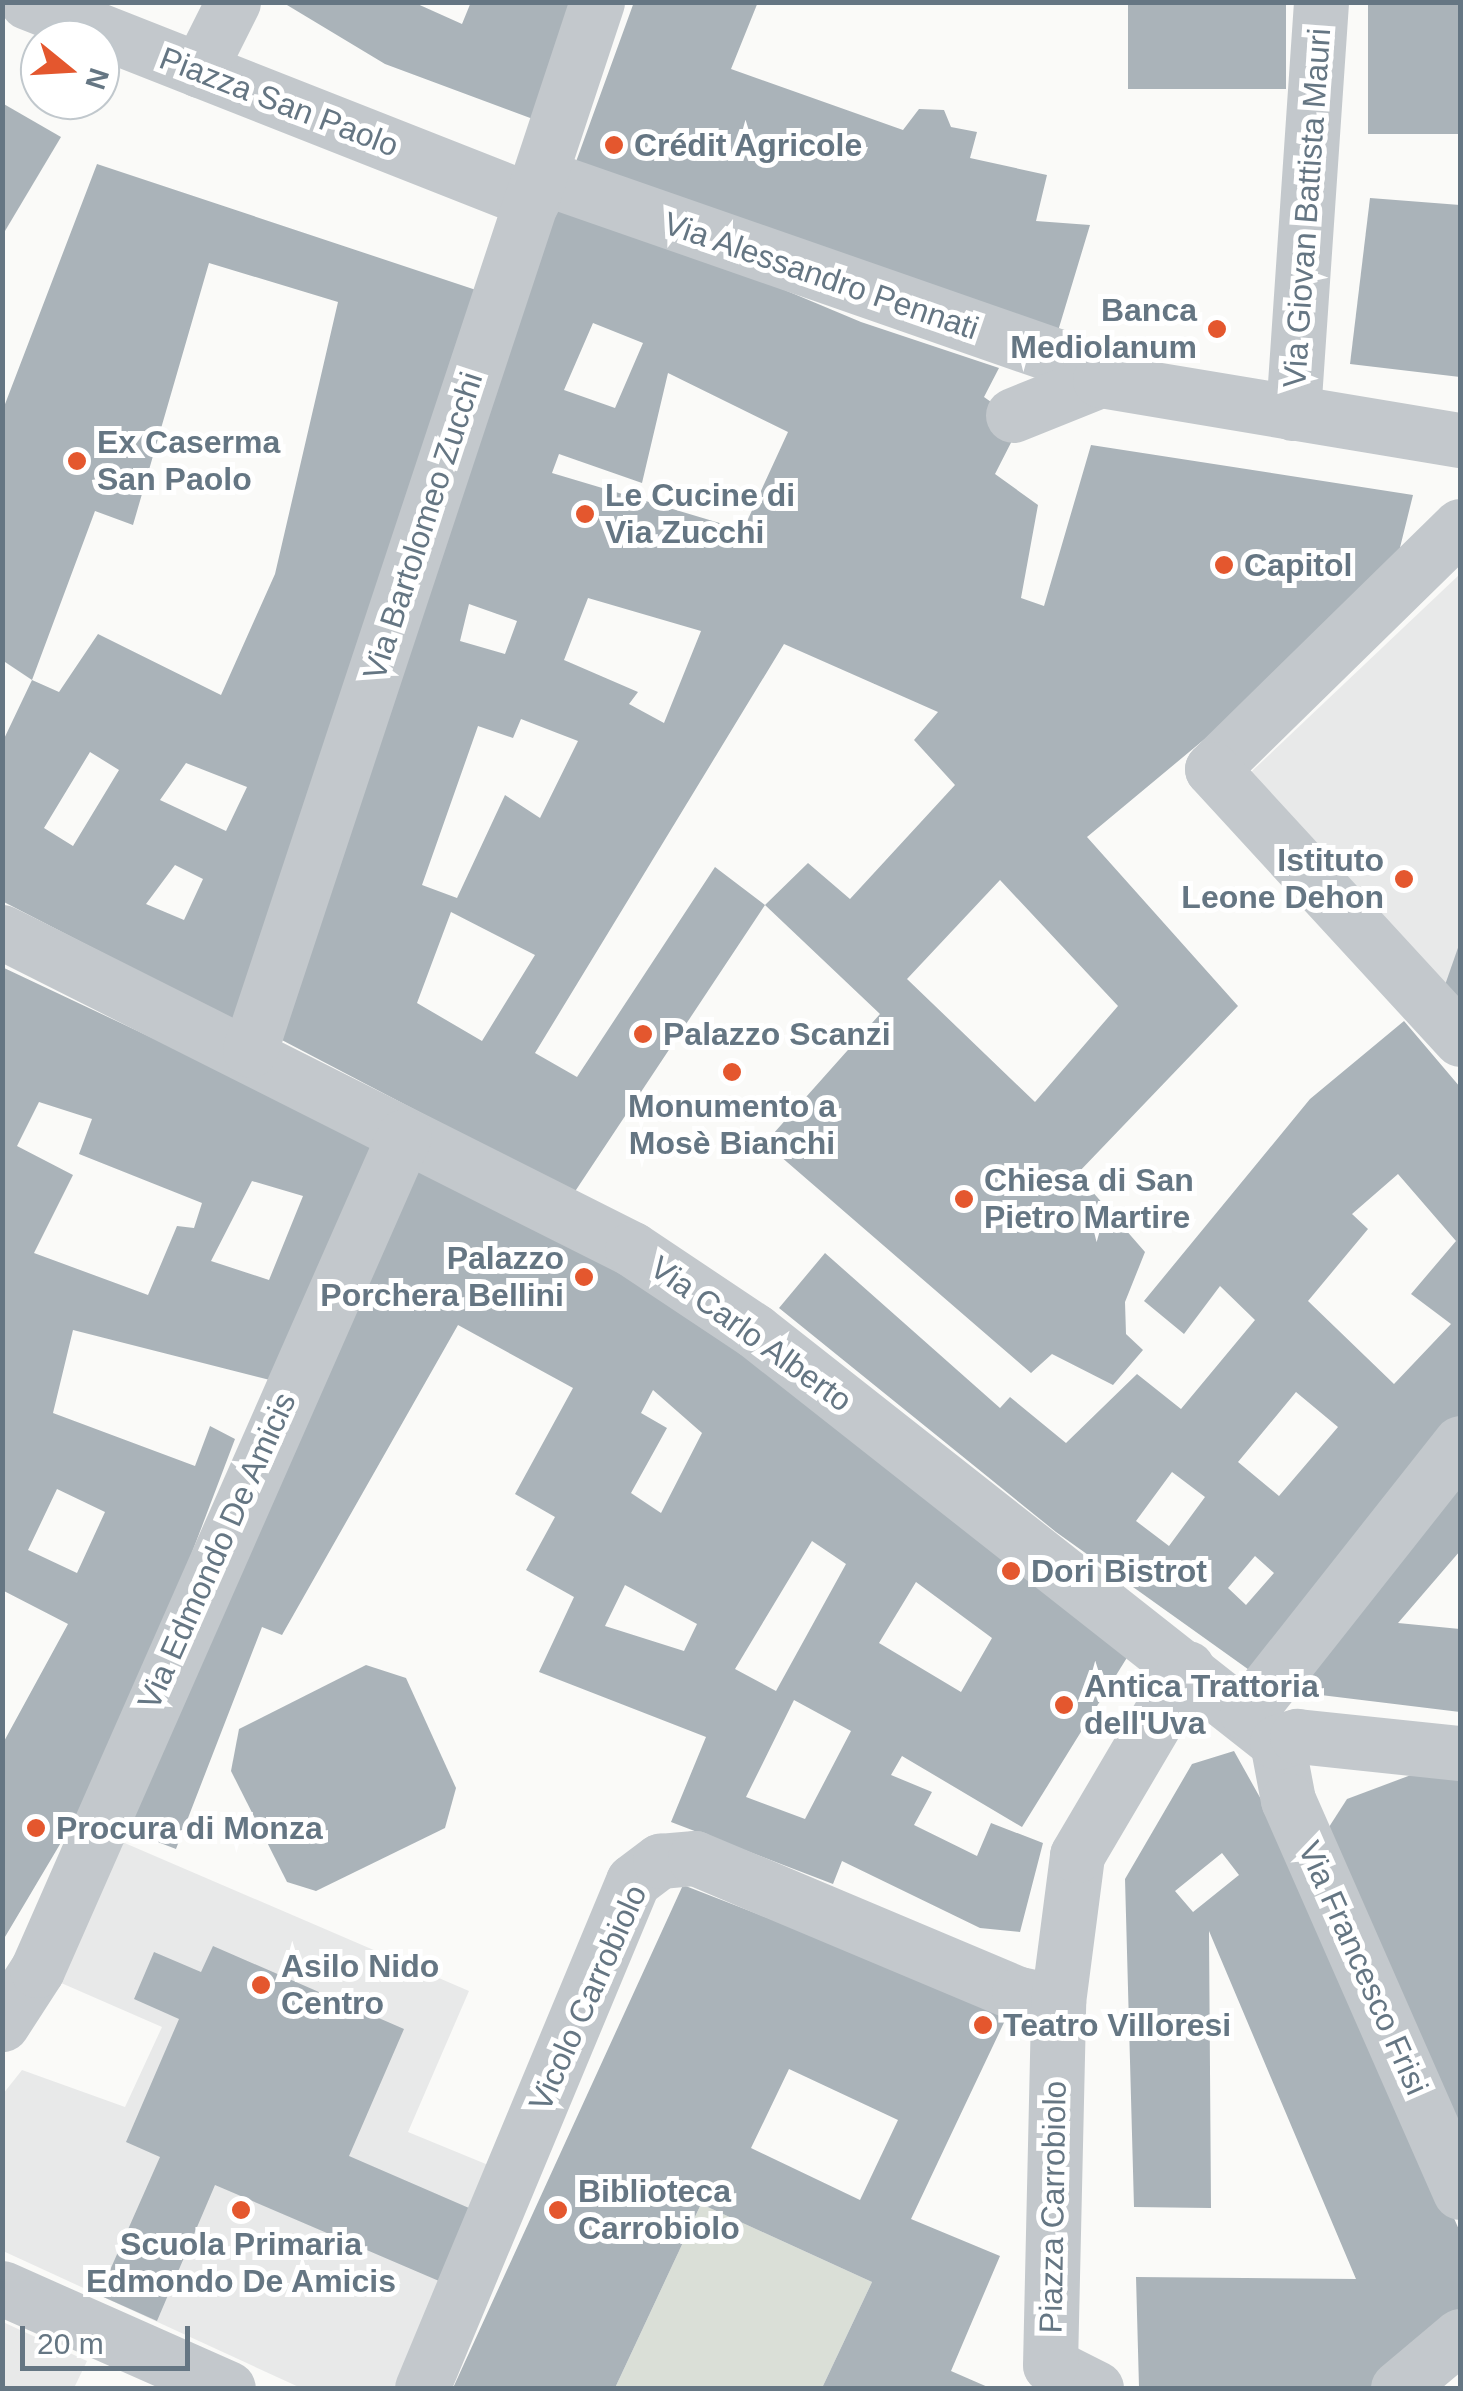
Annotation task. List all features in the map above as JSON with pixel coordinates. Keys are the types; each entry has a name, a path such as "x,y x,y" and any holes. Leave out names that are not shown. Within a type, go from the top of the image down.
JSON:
{"street":[{"name":"Piazza San Paolo","path":"26,2 198,70 536,189"},
{"path":"198,70 233,2"},
{"name":"Via Bartolomeo Zucchi","path":"250,1050 597,2"},
{"name":"Via Giovan Battista Mauri","path":"1293,413 1321,2"},
{"name":"Via Alessandro Pennati","path":"536,189 1057,356 1100,380 1460,440"},
{"path":"1013,415 1100,380"},
{"path":"1460,526 1212,769 1460,1039"},
{"name":"Via Carlo Alberto","path":"2,932 250,1050 404,1136 563,1210 755,1331 1262,1728"},
{"name":"Via Edmondo De Amicis","path":"2,2024 37,1970 404,1136"},
{"path":"1460,1444 1262,1728 1297,1736 1460,1754"},
{"name":"Piazza Carrobiolo","path":"1096,2388 1050,2365 1038,1998 1077,1855 1188,1668"},
{"name":"Via Francesco Frisi","path":"1262,1728 1288,1800 1460,2192"},
{"name":"Vicolo Carrobiolo","path":"422,2388 633,1881 660,1861 695,1858 1038,1998"},
{"path":"2,2288 144,2372 228,2388"},
{"path":"1398,2388 1460,2336"}],"shaded area":[{"name":"Istituto Leone Dehon","path":"1460,574 1460,1000 1250,773"},
{"name":"Scuola Primaria Edmondo De Amicis","path":"113,1838 469,1991 408,2132 498,2169 396,2388 301,2388 3,2251 3,2094 22,2070 125,2107 162,2027 52,1979"},
{"path":"701,2204 872,2282 822,2388 615,2388"},
{"path":"3,2322 87,2361 74,2388 3,2388"}],"building":[{"path":"282,2 413,2 462,24 471,2 582,2 541,122 385,64"},
{"path":"634,2 758,2 731,69 903,130 919,109 944,110 951,127 977,132 970,158 1047,175 1036,221 1090,225 1058,331 573,170"},
{"path":"1128,2 1286,2 1286,89 1128,89"},
{"path":"1368,2 1460,2 1460,134 1368,134"},
{"path":"2,103 20,113 20,120 32,120 61,137 2,236"},
{"name":"Ex Caserma San Paolo","path":"97,164 482,292 236,1022 2,901 2,743 32,680 2,660 2,412","holes":["209,263 338,302 275,574 221,695 98,634 59,692 32,680 95,511 133,525","90,752 119,770 73,846 44,828","186,763 247,787 226,831 160,800","175,865 203,879 184,920 146,904"]},
{"path":"561,196 861,322 999,368 984,397 1021,423 995,474 1038,505 1021,598 1044,606 1091,445 1413,495 1391,584 1087,837 1238,1006 1077,1174 1145,1252 1125,1302 1126,1334 1143,1350 1113,1385 1052,1354 1031,1373 765,1143 880,1014 765,905 574,1193 278,1038","holes":["593,323 643,343 615,408 564,390","668,373 788,432 743,530 552,473 559,454 642,483","588,598 701,631 664,723 629,704 638,692 564,660","469,604 517,621 505,654 460,641","784,644 938,712 914,740 955,785 850,899 808,863 765,905 715,867 577,1077 535,1053","521,719 578,741 540,818 505,795 457,898 422,885 478,726 513,738","1000,880 1118,1006 1035,1102 907,979","451,912 535,955 482,1041 417,1003"]},
{"path":"1370,198 1460,205 1460,377 1350,364"},
{"path":"1460,942 1460,1000 1445,985"},
{"path":"2,967 375,1143 274,1381 73,1330 53,1413 195,1466 210,1426 235,1439 149,1666 88,1797 2,1942 2,1745 68,1624 2,1590","holes":["39,1102 92,1119 79,1154 202,1203 194,1228 177,1226 148,1295 34,1253 73,1175 17,1146","252,1181 303,1196 269,1280 211,1261","57,1489 105,1512 77,1573 28,1550"]},
{"path":"1404,1021 1460,1087 1460,1417 1252,1672 1056,1532 779,1308 825,1253 1000,1408 1010,1397 1066,1443 1137,1374 1181,1409 1255,1320 1220,1286 1184,1334 1144,1301 1310,1099","holes":["1398,1174 1456,1241 1411,1294 1451,1324 1394,1384 1308,1301 1368,1229 1352,1214","1296,1392 1338,1427 1279,1496 1238,1462","1172,1472 1205,1497 1169,1546 1136,1521","1255,1556 1274,1573 1246,1605 1228,1588"]},
{"path":"416,1167 696,1312 1128,1656 1022,1827 902,1756 891,1775 932,1792 914,1825 977,1856 991,1823 1043,1843 1020,1932 980,1928 842,1861 833,1884 671,1822 706,1737 539,1672 574,1597 526,1570 555,1517 515,1494 573,1388 458,1325 282,1635 262,1627 176,1849 121,1828","holes":["653,1390 702,1433 661,1513 631,1493 667,1428 641,1413","812,1541 846,1564 776,1691 735,1669","916,1582 992,1638 961,1692 879,1643","625,1585 697,1624 684,1651 605,1626","794,1700 851,1731 805,1819 746,1797"]},
{"path":"1460,1453 1460,1551 1398,1623 1460,1629 1460,1712 1288,1691"},
{"path":"366,1665 406,1678 456,1788 445,1828 316,1891 287,1882 231,1771 239,1729"},
{"path":"1234,1751 1310,1887 1460,2232 1460,2314 1374,2387 1139,2387 1136,2277 1356,2279 1209,1931 1211,2208 1134,2207 1125,1879 1192,1764","holes":["1222,1853 1239,1875 1193,1912 1175,1891"]},
{"path":"1411,1775 1460,1775 1460,2132 1329,1827 1347,1799"},
{"path":"683,1885 1009,2012 911,2219 1000,2256 951,2371 990,2388 822,2388 872,2282 701,2204 615,2388 453,2388","holes":["789,2069 898,2120 860,2200 751,2148"]},
{"path":"213,1946 404,2029 349,2156 469,2208 439,2281 215,2185 157,2321 99,2295 160,2157 126,2142 179,2019 134,1999 154,1952 201,1972"}],"place":[{"name":"Crédit Agricole","path":"614,145"},
{"name":"Banca Mediolanum","path":"1217,329"},
{"name":"Ex Caserma San Paolo","path":"77,461"},
{"name":"Le Cucine di Via Zucchi","path":"585,514"},
{"name":"Capitol","path":"1224,565"},
{"name":"Istituto Leone Dehon","path":"1404,879"},
{"name":"Palazzo Scanzi","path":"643,1034"},
{"name":"Monumento a Mosè Bianchi","path":"732,1072"},
{"name":"Chiesa di San Pietro Martire","path":"964,1199"},
{"name":"Palazzo Porchera Bellini","path":"584,1277"},
{"name":"Dori Bistrot","path":"1011,1571"},
{"name":"Antica Trattoria dell'Uva","path":"1064,1705"},
{"name":"Procura di Monza","path":"36,1828"},
{"name":"Asilo Nido Centro","path":"261,1985"},
{"name":"Teatro Villoresi","path":"983,2025"},
{"name":"Scuola Primaria Edmondo De Amicis","path":"241,2210"},
{"name":"Biblioteca Carrobiolo","path":"558,2210"}]}
